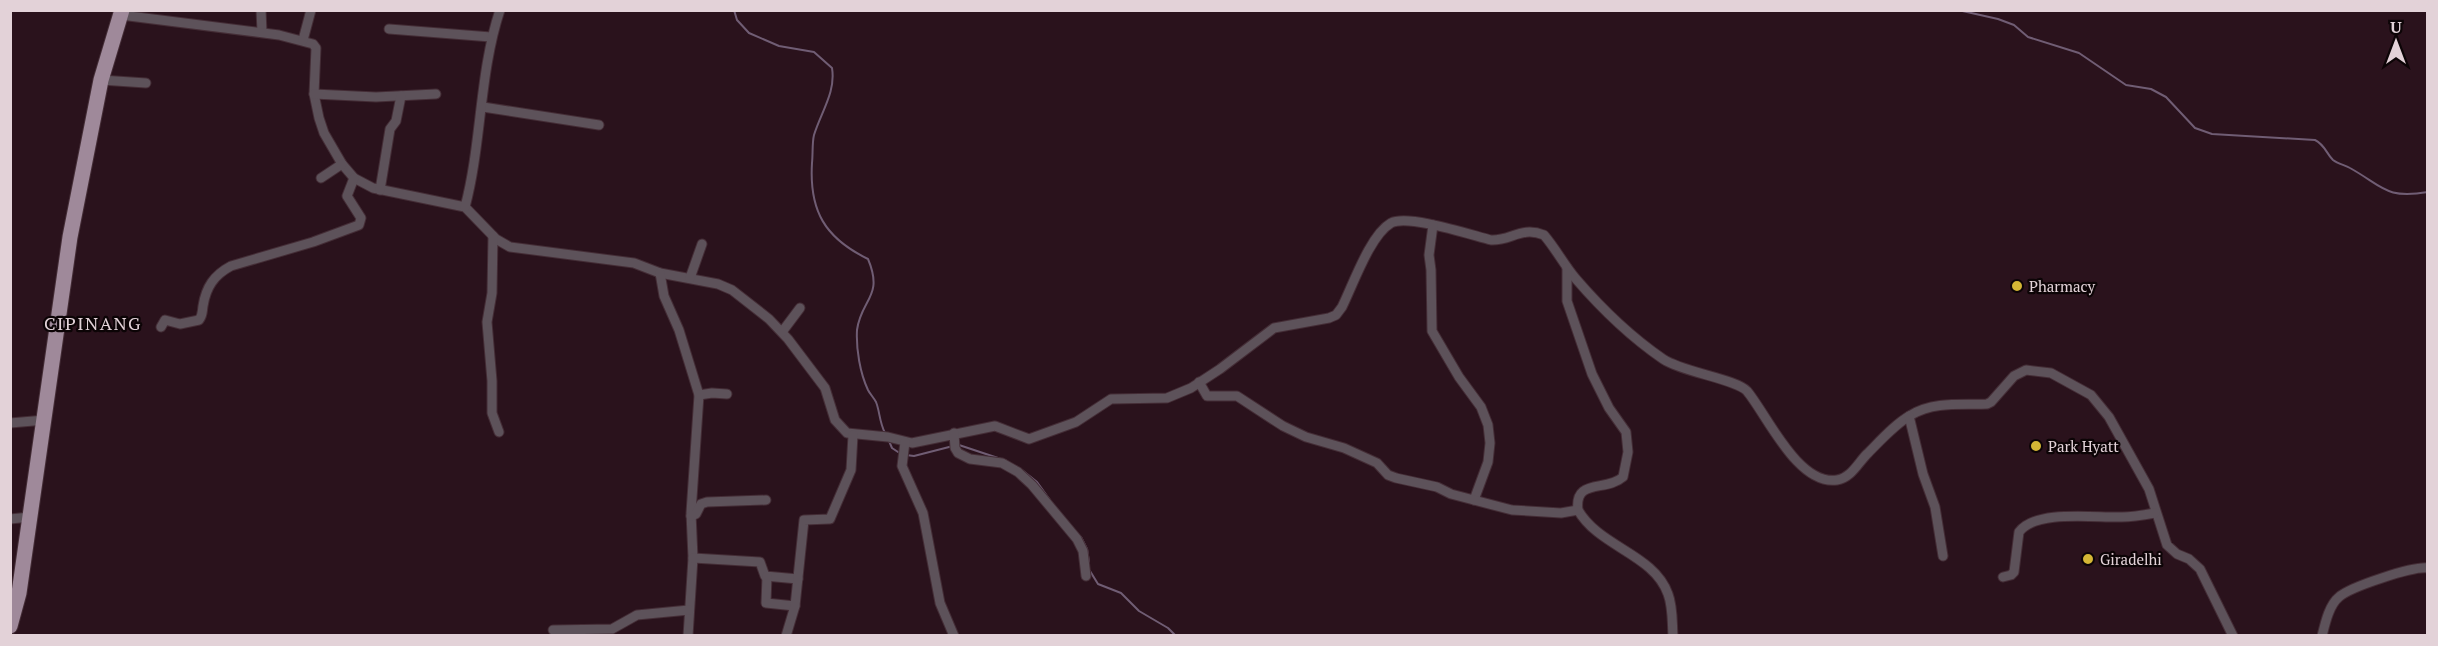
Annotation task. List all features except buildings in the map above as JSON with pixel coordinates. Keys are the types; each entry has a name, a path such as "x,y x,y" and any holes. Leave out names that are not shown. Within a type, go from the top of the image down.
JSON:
{"main road":[{"path":"10,626 19,593 70,237 100,80 121,13"}],"street":[{"path":"261,10 262,32"},
{"path":"303,40 311,10"},
{"path":"465,207 483,107 490,38 500,10"},
{"path":"121,13 262,32 313,44 316,48 315,94 324,133 342,164 354,178 380,190 465,207 493,236 510,247 634,263 660,273 718,284 743,296 782,332 825,388 835,420 847,433 888,437 904,445 955,441 995,426 1029,439 1076,422 1111,399 1167,398 1220,369 1274,328 1336,315 1377,237 1390,224 1404,221 1433,225 1491,240 1499,240 1521,232 1536,232 1544,235 1567,268 1631,333 1664,359 1701,375 1732,382 1744,388 1783,446 1806,469 1821,478 1838,480 1849,475 1868,453 1909,417 1928,408 1949,404 1991,402 2014,376 2026,370 2051,373 2091,395 2109,417 2149,489 2167,545 2200,569 2234,636"},
{"path":"389,29 490,38"},
{"path":"100,80 146,83"},
{"path":"315,94 376,97 436,94"},
{"path":"380,190 390,129 396,121 401,96"},
{"path":"483,107 599,125"},
{"path":"321,178 342,164"},
{"path":"161,327 165,320 180,324 199,320 209,285 218,273 231,266 313,242 360,224 361,218 347,196 354,178"},
{"path":"1433,225 1429,255 1432,331 1459,377 1481,407 1489,433 1488,462 1474,500"},
{"path":"493,236 492,293 487,322 492,413 500,432"},
{"path":"690,278 702,244"},
{"path":"1567,268 1567,301 1592,374 1626,432 1628,452 1623,477 1609,484 1583,490 1578,496 1578,510 1582,518 1597,532 1647,567 1663,583 1669,596 1672,636"},
{"path":"660,273 664,296 679,330 699,395 691,516 693,558 688,636"},
{"path":"782,332 800,308"},
{"path":"1199,382 1207,396 1237,396 1298,433 1344,448 1377,463 1392,477 1437,487 1451,494 1512,510 1561,513 1578,510"},
{"path":"699,395 727,394"},
{"path":"1909,417 1923,474 1935,507 1943,556"},
{"path":"10,423 45,420"},
{"path":"786,636 795,606 804,520 830,519 851,470 853,435"},
{"path":"955,441 970,459 1002,464 1018,472 1032,485 1077,539 1083,551 1086,576"},
{"path":"904,445 902,466 923,513 940,603 954,636"},
{"path":"691,516 696,514 701,504 707,502 766,500"},
{"path":"2003,577 2014,572 2019,532 2034,523 2065,517 2125,517 2155,513"},
{"path":"10,519 30,517"},
{"path":"693,558 760,562 763,565 764,575 767,576 766,603 795,606"},
{"path":"2322,636 2334,604 2342,595 2405,570 2427,568"},
{"path":"767,576 798,579"},
{"path":"553,630 612,629 637,615 689,610"}],"waterway":[{"path":"734,10 737,20 749,33 779,46 814,52 832,68 830,94 813,138 813,195 817,209 831,232 853,251 868,259 872,272 873,290 859,320 857,345 863,376 876,402 885,433"},
{"path":"1958,10 1998,19 2014,25 2028,37 2079,53 2126,85 2151,89 2166,97 2195,128 2212,134 2315,140 2337,163 2350,168 2386,190 2402,194 2428,192"},
{"path":"889,441 892,448 901,454"},
{"path":"959,445 1007,461"},
{"path":"906,455 914,456 953,446"},
{"path":"1022,470 1037,482 1050,500"},
{"path":"1081,537 1087,549 1089,562"},
{"path":"1090,571 1098,584 1121,593 1139,611 1168,628 1176,636"}],"place":[{"name":"Pharmacy","path":"2017,286"},
{"name":"Park Hyatt","path":"2036,446"},
{"name":"Giradelhi","path":"2088,559"}],"district":[{"name":"CIPINANG","path":"93,323"}]}
